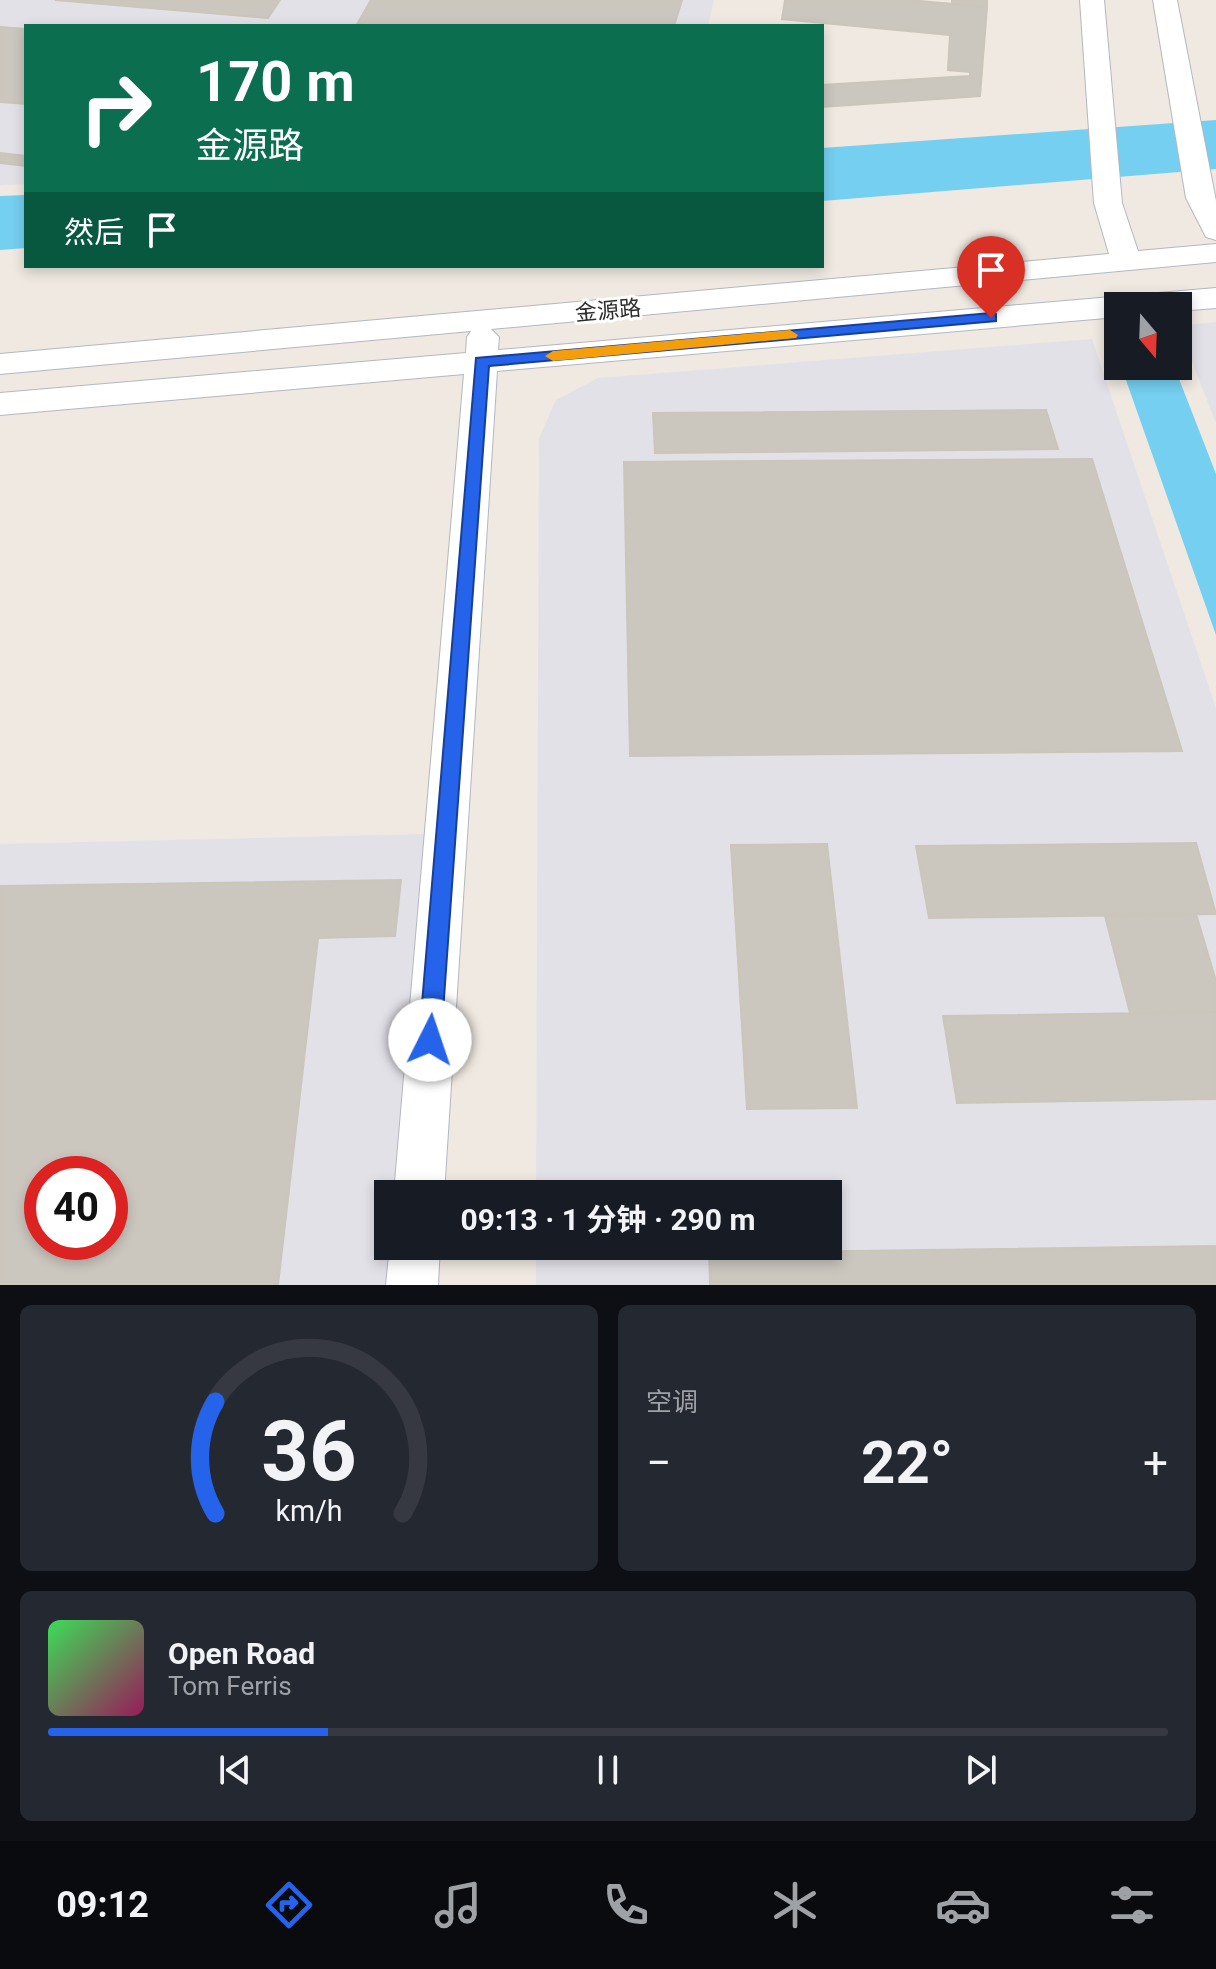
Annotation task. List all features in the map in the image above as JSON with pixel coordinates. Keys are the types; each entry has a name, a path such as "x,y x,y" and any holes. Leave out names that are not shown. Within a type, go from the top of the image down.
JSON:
{"street":[{"path":"1092,0 1108,203 1126,262"},
{"path":"1165,0 1200,198 1216,231"},
{"name":"金源路","path":"0,364 1216,253"},
{"path":"1192,300 1216,298"},
{"name":"金源路","path":"0,404 1104,308"},
{"path":"420,1180 484,322"},
{"path":"412,1285 414,1260"}],"shaded area":[{"path":"0,0 714,0 708,24 24,24 24,184 0,185"},
{"path":"1216,322 1216,423 1192,362 1192,325"},
{"path":"1092,339 1216,708 1216,1285 536,1285 536,1260 842,1260 842,1180 536,1180 539,438 556,400 598,378"},
{"path":"425,834 395,1180 374,1180 374,1260 389,1260 386,1285 0,1285 0,844"}],"water":[{"path":"1216,120 1216,169 824,201 824,148"},
{"path":"24,195 24,248 0,250 0,196"},
{"path":"1126,380 1179,380 1216,474 1216,635"}],"building":[{"path":"55,0 280,0 268,18"},
{"path":"371,0 682,0 675,24 357,24"},
{"path":"785,0 908,0 987,7 980,96 824,107 824,85 970,76 970,72 948,70 950,35 782,19"},
{"path":"952,0 987,0 987,7 952,4"},
{"path":"0,27 24,29 24,104 0,102"},
{"path":"0,153 24,156 24,166 0,163"},
{"path":"1046,410 1058,449 655,453 653,413"},
{"path":"1092,459 1182,751 630,756 624,462"},
{"path":"1196,843 1216,914 929,918 916,846"},
{"path":"827,844 857,1108 747,1109 731,845"},
{"path":"401,880 395,936 318,938 278,1285 0,1285 0,886"},
{"path":"1196,914 1216,981 1216,1012 1130,1013 1105,916"},
{"path":"1216,1012 1216,1099 957,1103 943,1016"},
{"path":"1216,1246 1216,1285 710,1285 709,1260 842,1260 842,1251"}],"slow traffic":[{"path":"553,356 790,335"}],"route":[{"path":"430,1040 481,362 991,318"}]}
